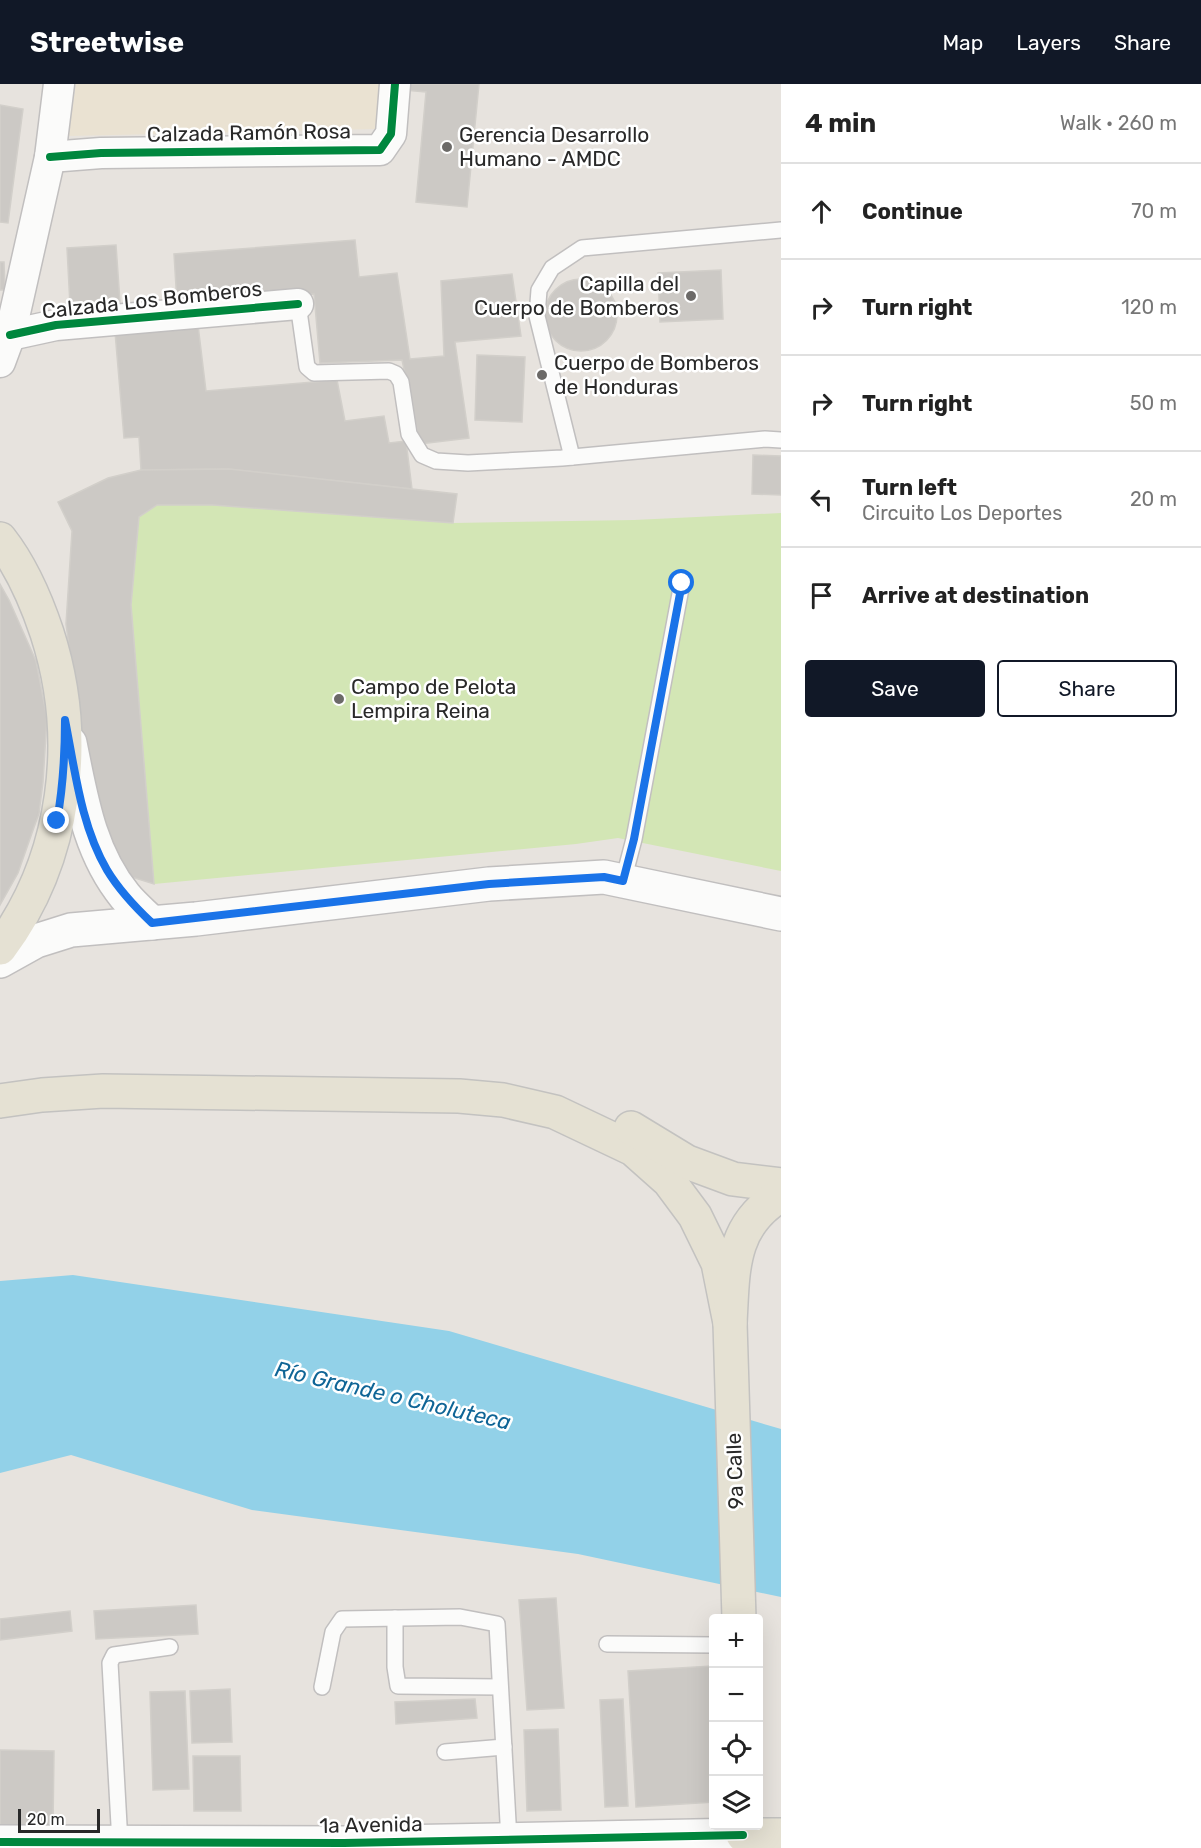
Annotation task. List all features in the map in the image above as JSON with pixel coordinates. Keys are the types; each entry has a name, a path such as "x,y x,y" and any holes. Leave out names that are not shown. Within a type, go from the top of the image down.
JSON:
{"main road":[{"path":"0,539 10,552 38,605 56,661 81,801 92,839 107,870 125,896 152,923"},
{"path":"0,948 20,916 48,854 63,788 65,720"},
{"path":"0,961 36,941 71,930 152,923 489,884 604,877 781,915"},
{"path":"0,1082 42,1075 104,1071 461,1078 509,1082 563,1095 645,1135 687,1162 733,1179 781,1185"},
{"path":"0,1101 42,1095 103,1091 459,1096 503,1100 555,1112 633,1149 669,1181 695,1216 718,1263 731,1337"},
{"path":"731,1337 735,1253 749,1224 767,1203 781,1195"},
{"name":"9a Calle","path":"731,1337 739,1614"},
{"name":"1a Avenida","path":"0,1842 344,1846 509,1840 781,1835"}],"street":[{"path":"5,348 50,157 59,84"},
{"name":"Calzada Ramón Rosa","path":"50,157 101,153 380,150 391,134 395,84"},
{"name":"Calzada Los Bomberos","path":"5,348 56,325 298,304"}],"lane":[{"path":"572,457 537,316 539,290 552,268 582,248 781,230"},
{"path":"298,304 307,368 314,373 389,371 396,374 401,382 410,434 422,455 436,461 468,463 572,457 765,439 781,440"},
{"path":"623,881 634,839 682,583"},
{"path":"322,1688 333,1632 342,1619 460,1617 497,1624 509,1840"},
{"path":"395,1618 395,1667 398,1686 500,1688"},
{"path":"607,1644 709,1645"},
{"path":"120,1843 110,1663 114,1655 170,1647"},
{"path":"445,1752 504,1747"}],"shaded area":[{"path":"76,84 388,84 375,129 68,136"}],"green space":[{"name":"Campo de Pelota Lempira Reina","path":"229,469 457,494 453,523 634,520 781,513 781,871 618,838 576,844 154,884 122,874 86,774 66,624 72,531 58,502 108,478 141,470"}],"water":[{"name":"Río Grande o Choluteca","path":"73,1275 449,1331 781,1429 781,1597 578,1554 252,1510 71,1455 0,1473 0,1281"}],"building":[{"name":"Gerencia Desarrollo Humano - AMDC","path":"406,84 479,84 467,207 416,202 426,92 405,90"},
{"path":"0,105 23,109 8,223 0,222"},
{"path":"355,240 359,277 397,273 410,359 444,356 441,281 512,274 521,336 455,342 469,438 420,444 402,360 320,363 314,294 177,303 174,254"},
{"path":"116,245 120,302 70,305 67,248"},
{"path":"0,262 4,262 5,290 0,290"},
{"name":"Capilla del Cuerpo de Bomberos","path":"721,270 723,319 660,322 658,273"},
{"path":"581,279 601,285 611,295 617,315 611,335 601,345 581,351 561,345 551,335 545,315 551,295 561,285"},
{"path":"198,325 206,391 337,380 345,421 384,416 389,443 406,441 412,489 229,469 141,470 139,437 124,438 115,332"},
{"path":"477,355 525,357 522,422 475,420"},
{"path":"753,455 781,456 781,495 752,494"},
{"path":"229,469 457,494 453,523 213,505 157,505 139,517 131,605 154,884 122,874 86,774 66,624 72,531 58,502 108,478 141,470"},
{"path":"0,584 36,661 47,718 39,813 18,873 0,905"},
{"path":"556,1598 564,1708 527,1710 519,1600"},
{"path":"196,1605 198,1634 96,1639 94,1611"},
{"path":"70,1611 72,1631 0,1640 0,1619"},
{"path":"709,1666 709,1802 636,1807 628,1671"},
{"path":"230,1689 232,1742 192,1743 190,1691"},
{"path":"185,1691 189,1789 153,1790 150,1692"},
{"path":"475,1699 477,1718 396,1724 395,1702"},
{"path":"623,1699 628,1806 605,1807 600,1700"},
{"path":"558,1729 561,1810 527,1811 524,1730"},
{"path":"0,1750 54,1751 53,1826 0,1826"},
{"path":"193,1756 240,1756 241,1811 194,1811"}],"cycle path":[{"path":"50,157 101,153 380,150 391,134 395,84"},
{"path":"10,335 56,325 298,304"},
{"path":"0,1842 344,1843 743,1835"}],"place":[{"name":"Gerencia Desarrollo Humano - AMDC","path":"447,147"},
{"name":"Capilla del Cuerpo de Bomberos","path":"691,296"},
{"name":"Cuerpo de Bomberos de Honduras","path":"542,375"},
{"name":"Campo de Pelota Lempira Reina","path":"339,699"}],"route":[{"path":"57,821 63,788 65,720 81,801 92,839 107,870 125,896 152,923 489,884 604,877 623,881 634,839 682,583"}]}
